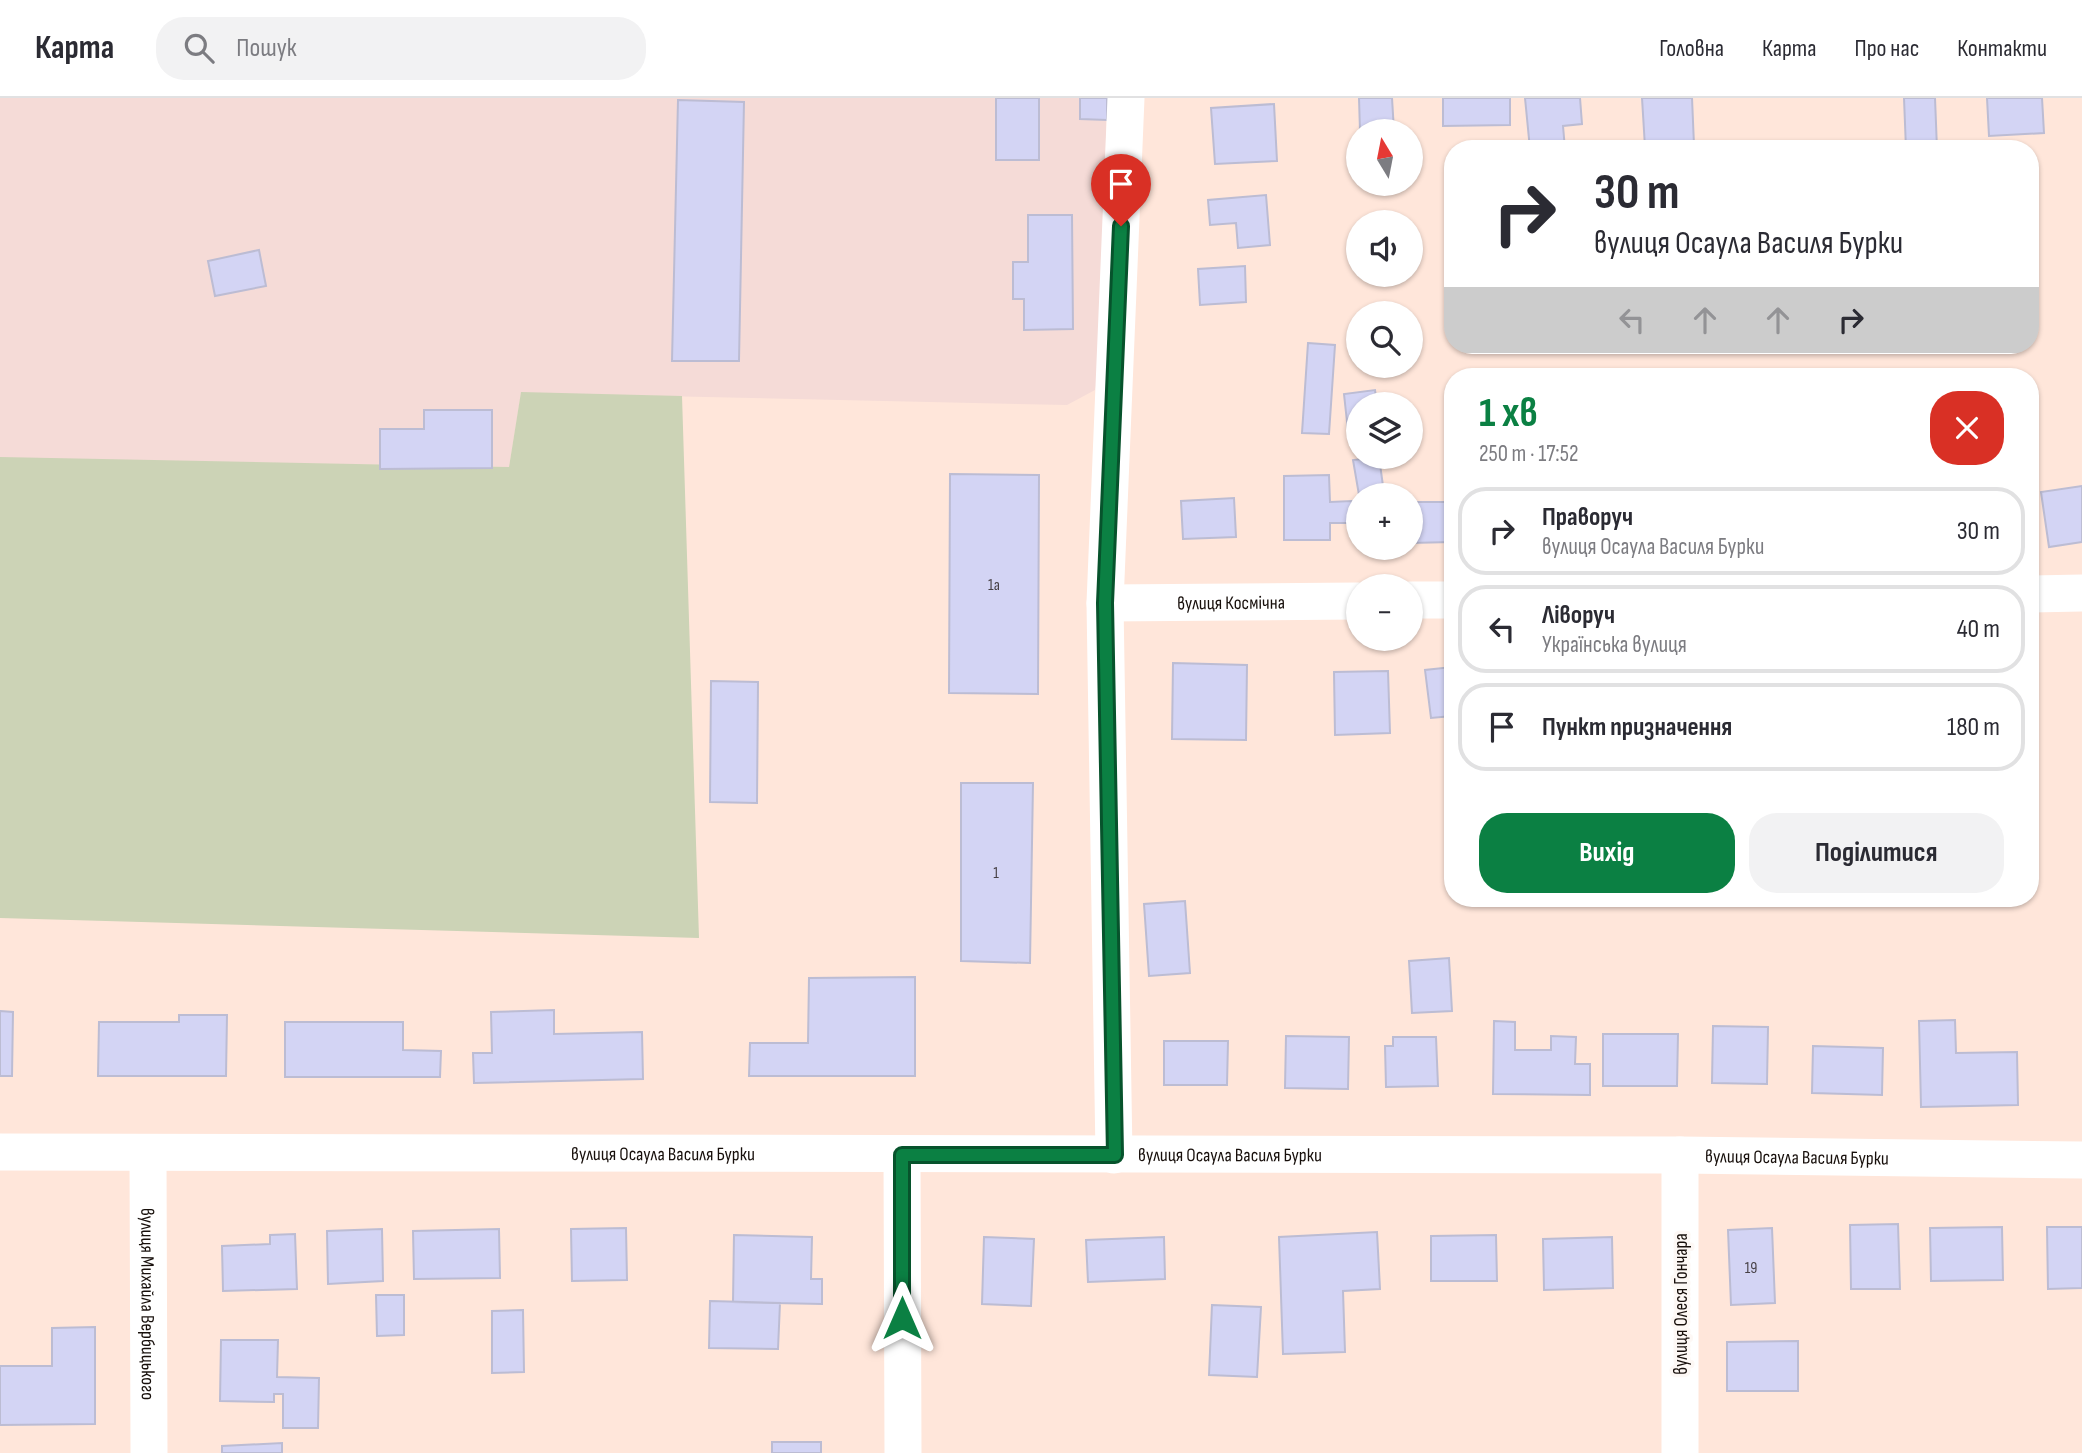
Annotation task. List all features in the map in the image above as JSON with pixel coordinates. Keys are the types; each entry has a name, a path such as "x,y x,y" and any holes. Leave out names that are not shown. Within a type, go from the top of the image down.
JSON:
{"street":[{"path":"1115,1155 1105,603 1126,98"},
{"path":"2039,594 2082,593"},
{"path":"1423,600 1444,600"},
{"name":"вулиця Космічна","path":"1105,603 1346,601"},
{"name":"вулиця Осаула Василя Бурки","path":"0,1152 1680,1155 2082,1160"},
{"name":"вулиця Михайла Вербицького","path":"149,1154 149,1453"},
{"path":"902,1155 902,1453"},
{"name":"вулиця Олеся Гончара","path":"1680,1155 1680,1453"}],"shaded area":[{"path":"0,98 1107,98 1100,368 1095,390 1067,405 521,393 509,467 0,458"}],"green space":[{"path":"521,392 682,396 699,938 0,918 0,457 509,467"}],"building":[{"path":"996,98 1039,98 1039,160 996,160"},
{"path":"1080,98 1107,98 1107,120 1080,119"},
{"path":"1359,98 1392,98 1393,119 1360,119"},
{"path":"1443,98 1510,98 1510,125 1443,126"},
{"path":"1525,98 1580,98 1582,124 1563,126 1564,140 1529,140"},
{"path":"1642,98 1692,98 1694,140 1645,140"},
{"path":"1904,98 1935,98 1937,140 1906,140"},
{"path":"1987,98 2042,98 2044,133 1989,136"},
{"path":"678,100 744,102 739,361 672,361"},
{"path":"1274,104 1277,161 1215,164 1211,108"},
{"path":"1266,195 1270,245 1238,248 1236,223 1210,225 1208,200"},
{"path":"1028,215 1072,215 1073,329 1024,330 1024,299 1013,299 1013,262 1028,262"},
{"path":"259,250 266,286 215,296 208,261"},
{"path":"1245,266 1246,302 1200,305 1198,269"},
{"path":"1308,343 1335,345 1329,434 1302,433"},
{"path":"424,410 492,410 492,468 380,469 380,429 424,429"},
{"path":"1355,469 1381,469 1383,483 1357,483"},
{"path":"950,474 1039,475 1038,694 949,693"},
{"path":"1329,475 1330,502 1346,501 1346,523 1330,523 1330,540 1284,540 1284,476"},
{"path":"2082,486 2082,542 2049,547 2041,492"},
{"path":"1234,498 1236,537 1183,539 1181,501"},
{"path":"1423,502 1444,502 1444,542 1423,543"},
{"path":"1173,663 1247,665 1246,740 1172,739"},
{"path":"1444,668 1444,717 1431,718 1425,670"},
{"path":"1388,671 1390,733 1335,735 1334,672"},
{"path":"711,681 758,682 757,803 710,802"},
{"path":"961,783 1033,783 1030,963 961,961"},
{"path":"1185,901 1190,973 1149,976 1144,904"},
{"path":"1449,958 1452,1011 1412,1013 1409,961"},
{"path":"915,977 915,1076 749,1076 750,1043 808,1043 809,978"},
{"path":"554,1010 554,1034 642,1032 643,1079 474,1083 473,1053 492,1053 491,1012"},
{"path":"0,1011 13,1012 12,1076 0,1076"},
{"path":"179,1015 227,1015 226,1076 98,1076 99,1022 179,1022"},
{"path":"1955,1020 1956,1053 2017,1052 2018,1105 1921,1107 1919,1021"},
{"path":"1494,1021 1515,1022 1515,1050 1551,1050 1551,1036 1576,1037 1575,1064 1590,1064 1590,1095 1493,1094"},
{"path":"285,1022 403,1022 403,1050 441,1051 440,1077 285,1077"},
{"path":"1713,1026 1768,1027 1767,1084 1712,1083"},
{"path":"1603,1034 1678,1034 1677,1086 1603,1086"},
{"path":"1286,1036 1349,1037 1348,1089 1285,1088"},
{"path":"1393,1037 1436,1037 1438,1086 1386,1087 1385,1046 1393,1046"},
{"path":"1164,1041 1228,1041 1227,1085 1164,1085"},
{"path":"1813,1046 1883,1048 1882,1095 1812,1093"},
{"path":"1898,1224 1900,1289 1851,1289 1850,1225"},
{"path":"2002,1227 2003,1280 1931,1281 1930,1228"},
{"path":"2047,1227 2082,1227 2082,1288 2048,1289"},
{"path":"626,1228 627,1280 572,1281 571,1229"},
{"path":"1772,1228 1775,1303 1731,1305 1728,1230"},
{"path":"382,1229 383,1281 328,1284 327,1231"},
{"path":"499,1229 500,1278 414,1279 413,1231"},
{"path":"1377,1232 1380,1289 1343,1291 1345,1352 1283,1354 1279,1237"},
{"path":"295,1234 297,1289 223,1291 222,1246 270,1244 270,1235"},
{"path":"734,1235 812,1237 811,1279 822,1279 822,1304 733,1302"},
{"path":"1496,1235 1497,1281 1431,1281 1431,1236"},
{"path":"984,1237 1034,1239 1031,1306 982,1304"},
{"path":"1164,1237 1165,1279 1088,1282 1086,1240"},
{"path":"1612,1237 1613,1288 1544,1290 1543,1239"},
{"path":"376,1295 404,1295 404,1335 377,1336"},
{"path":"710,1301 780,1303 778,1349 709,1348"},
{"path":"1212,1305 1261,1307 1257,1377 1209,1375"},
{"path":"523,1310 524,1372 492,1373 492,1311"},
{"path":"95,1327 95,1424 0,1425 0,1366 52,1366 52,1328"},
{"path":"221,1340 278,1340 277,1377 319,1378 318,1428 283,1428 283,1394 274,1394 274,1402 220,1401"},
{"path":"1798,1341 1798,1391 1727,1391 1727,1342"},
{"path":"772,1442 821,1442 821,1453 772,1453"},
{"path":"282,1443 282,1453 222,1453 222,1446"}],"route":[{"path":"902,1318 902,1155 1115,1155 1105,603 1121,226"}]}
